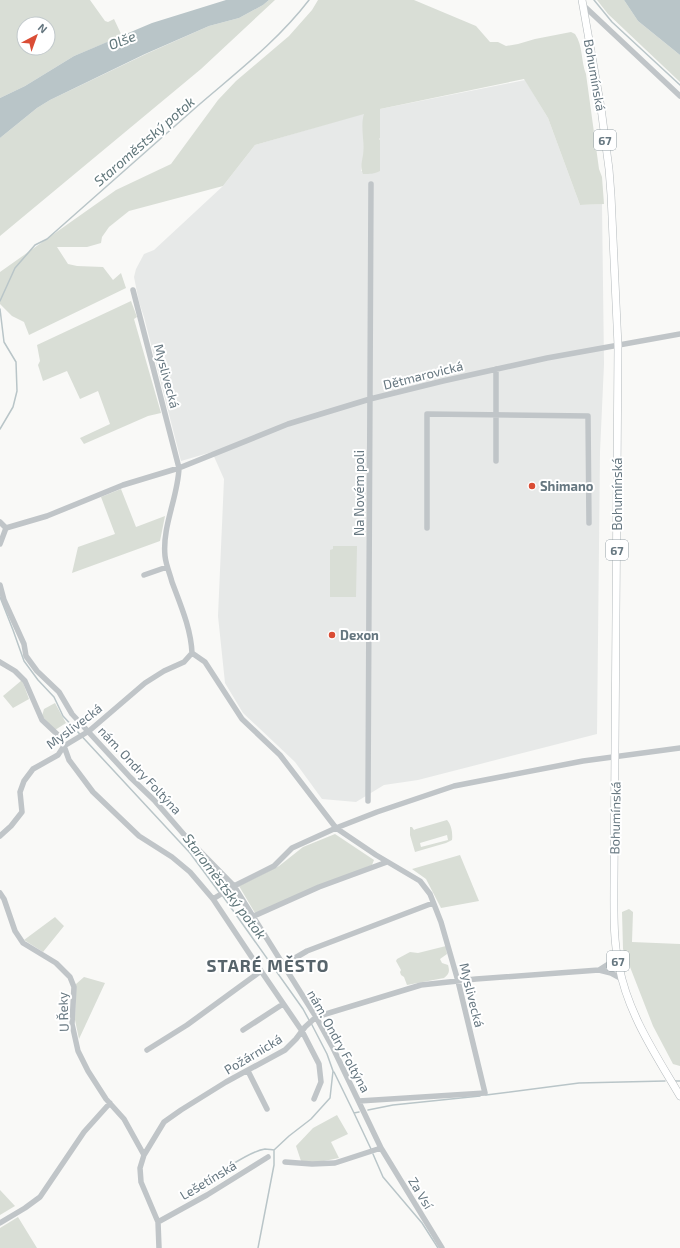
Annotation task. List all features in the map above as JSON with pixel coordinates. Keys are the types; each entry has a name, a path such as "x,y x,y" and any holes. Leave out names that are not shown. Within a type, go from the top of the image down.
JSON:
{"main road":[{"name":"Bohumínská","path":"582,2 601,108 612,195 618,346 614,884 617,953 628,999 642,1030 680,1096"}],"street":[{"path":"582,2 680,96"},
{"name":"Na Novém poli","path":"368,801 371,184"},
{"name":"Myslivecká","path":"133,290 178,468 178,481 165,535 165,556 167,568 189,631 192,654"},
{"name":"Dětmarovická","path":"178,468 288,424 370,399 547,358 680,334"},
{"path":"496,369 496,461"},
{"path":"427,528 427,414 588,416 589,523"},
{"path":"6,528 47,516 123,485 178,468"},
{"path":"0,522 6,528"},
{"path":"0,544 6,528"},
{"path":"144,575 167,568"},
{"name":"nám. Ondry Foltýna","path":"0,585 4,600 24,644 26,656 37,672 59,692 85,734 154,800 187,838 234,886 316,1017 362,1108"},
{"name":"Myslivecká","path":"0,836 12,826 22,812 20,792 24,781 33,769 58,755 64,746 85,734 145,683 164,671 184,662 192,654"},
{"name":"Myslivecká","path":"192,654 205,662 242,720 280,754 336,828 387,862 420,881 430,894 441,922 458,981 485,1093 359,1101"},
{"path":"0,662 16,671 25,681 42,720 59,736 69,760 93,792 139,836 172,857 218,896 261,971 302,1031 320,1064 321,1082 314,1099"},
{"path":"218,896 234,886 274,866 292,848 336,828 377,812 454,786 583,761 680,748"},
{"path":"254,916 319,887 387,862"},
{"name":"U Řeky","path":"0,893 4,899 15,931 23,943 56,963 70,977 74,986 72,1024 78,1051 88,1071 110,1103 124,1119 144,1155"},
{"path":"283,965 308,951 433,903"},
{"path":"599,970 610,963 617,953"},
{"path":"599,970 611,973 622,979"},
{"name":"Požárnická","path":"144,1155 164,1122 181,1110 248,1070 285,1050 316,1017 421,985 599,970"},
{"path":"147,1050 187,1024 261,971"},
{"path":"243,1030 283,1004"},
{"path":"248,1070 268,1109"},
{"path":"0,1223 40,1197 84,1132 110,1103"},
{"name":"Za Vsí","path":"362,1108 381,1148 442,1248"},
{"path":"285,1162 312,1164 335,1163 381,1148"},
{"path":"144,1155 140,1168 141,1182 158,1222 159,1248"},
{"name":"Lešetínská","path":"158,1222 268,1157"}],"shaded area":[{"path":"0,0 90,0 105,21 108,22 114,19 122,36 74,56 25,86 0,98"},
{"path":"269,0 275,0 201,69 0,236 0,138 37,108 50,100 209,26 239,18 263,5"},
{"path":"318,0 414,0 476,26 490,42 498,42 506,46 571,32 575,34 581,48 586,74 599,169 602,177 604,204 580,205 548,118 524,79 380,109 380,171 378,172 363,174 362,172 362,124 364,114 255,145 223,186 129,211 109,227 102,237 101,243 87,247 57,247 68,264 77,266 103,267 113,280 121,273 126,288 29,335 24,322 12,316 0,304 0,272 116,190 171,164 218,100 236,81 289,36 312,10"},
{"path":"597,0 624,0 638,21 680,55 680,82 608,14"},
{"path":"525,80 548,118 580,205 602,204 604,364 600,452 597,734 418,780 384,785 356,802 322,799 295,762 243,713 225,683 218,616 224,479 212,452 181,461 139,302 134,277 136,269 144,254 154,250 223,186 255,145 365,113 363,121 364,152 361,171 380,171 380,109"},
{"path":"131,301 137,317 134,319 161,413 148,416 84,444 80,438 110,424 98,391 80,399 67,371 43,381 38,365 40,361 37,345"},
{"path":"121,489 136,527 165,516 160,541 72,573 78,547 115,534 101,497"},
{"path":"333,546 357,546 356,597 330,597 330,550 333,549"},
{"path":"22,680 29,699 13,708 3,696"},
{"path":"55,703 66,723 55,730 42,716 44,709"},
{"path":"447,820 450,824 452,840 415,852 410,835 410,827 414,830","holes":["447,835 448,840 421,847 420,843"]},
{"path":"335,834 374,860 372,865 255,913 239,886 279,866 303,847"},
{"path":"460,855 479,901 441,908 426,879 412,869"},
{"path":"629,909 633,912 632,942 680,944 680,1066 673,1064 653,1026 623,949 622,912"},
{"path":"55,917 64,926 43,952 24,940"},
{"path":"446,946 447,954 440,959 442,963 448,965 449,973 444,978 407,985 404,977 401,975 401,970 396,961 397,959 410,952 418,953"},
{"path":"84,977 105,983 79,1039 75,1020 76,984"},
{"path":"337,1115 348,1134 331,1142 339,1158 314,1163 301,1161 296,1146 313,1128"},
{"path":"0,1190 15,1206 0,1215"},
{"path":"18,1217 37,1248 0,1248 0,1228"}],"water":[{"name":"Olše","path":"226,0 269,0 263,5 239,18 209,26 145,54 50,100 37,108 0,138 0,98 25,86 74,56 152,23"},
{"path":"624,0 680,0 680,55 638,21"}],"waterway":[{"name":"Staroměstský potok","path":"0,301 15,268 35,245 47,239 254,58 283,30 309,0"},
{"path":"594,0 612,22 680,85"},
{"name":"Staroměstský potok","path":"0,309 4,342 16,362 17,391 13,407 0,429"},
{"name":"Staroměstský potok","path":"0,597 24,661 38,680 54,697 63,716 190,853 219,892"},
{"name":"Staroměstský potok","path":"222,895 303,1009 309,1020"},
{"name":"Staroměstský potok","path":"258,1248 274,1165 274,1150 311,1119 330,1098 333,1071 327,1054 311,1023"},
{"path":"334,1072 354,1113 359,1112"},
{"path":"486,1095 579,1083 665,1081"},
{"path":"675,1081 680,1081"},
{"path":"368,1110 393,1105 480,1096"},
{"path":"354,1113 371,1149"},
{"path":"198,1188 230,1166 250,1155 265,1149 274,1150"},
{"path":"373,1154 383,1177 422,1223 438,1248"}],"place":[{"name":"Shimano","path":"532,486"},
{"name":"Dexon","path":"332,635"}],"district":[{"name":"STARÉ MĚSTO","path":"268,965"}]}
